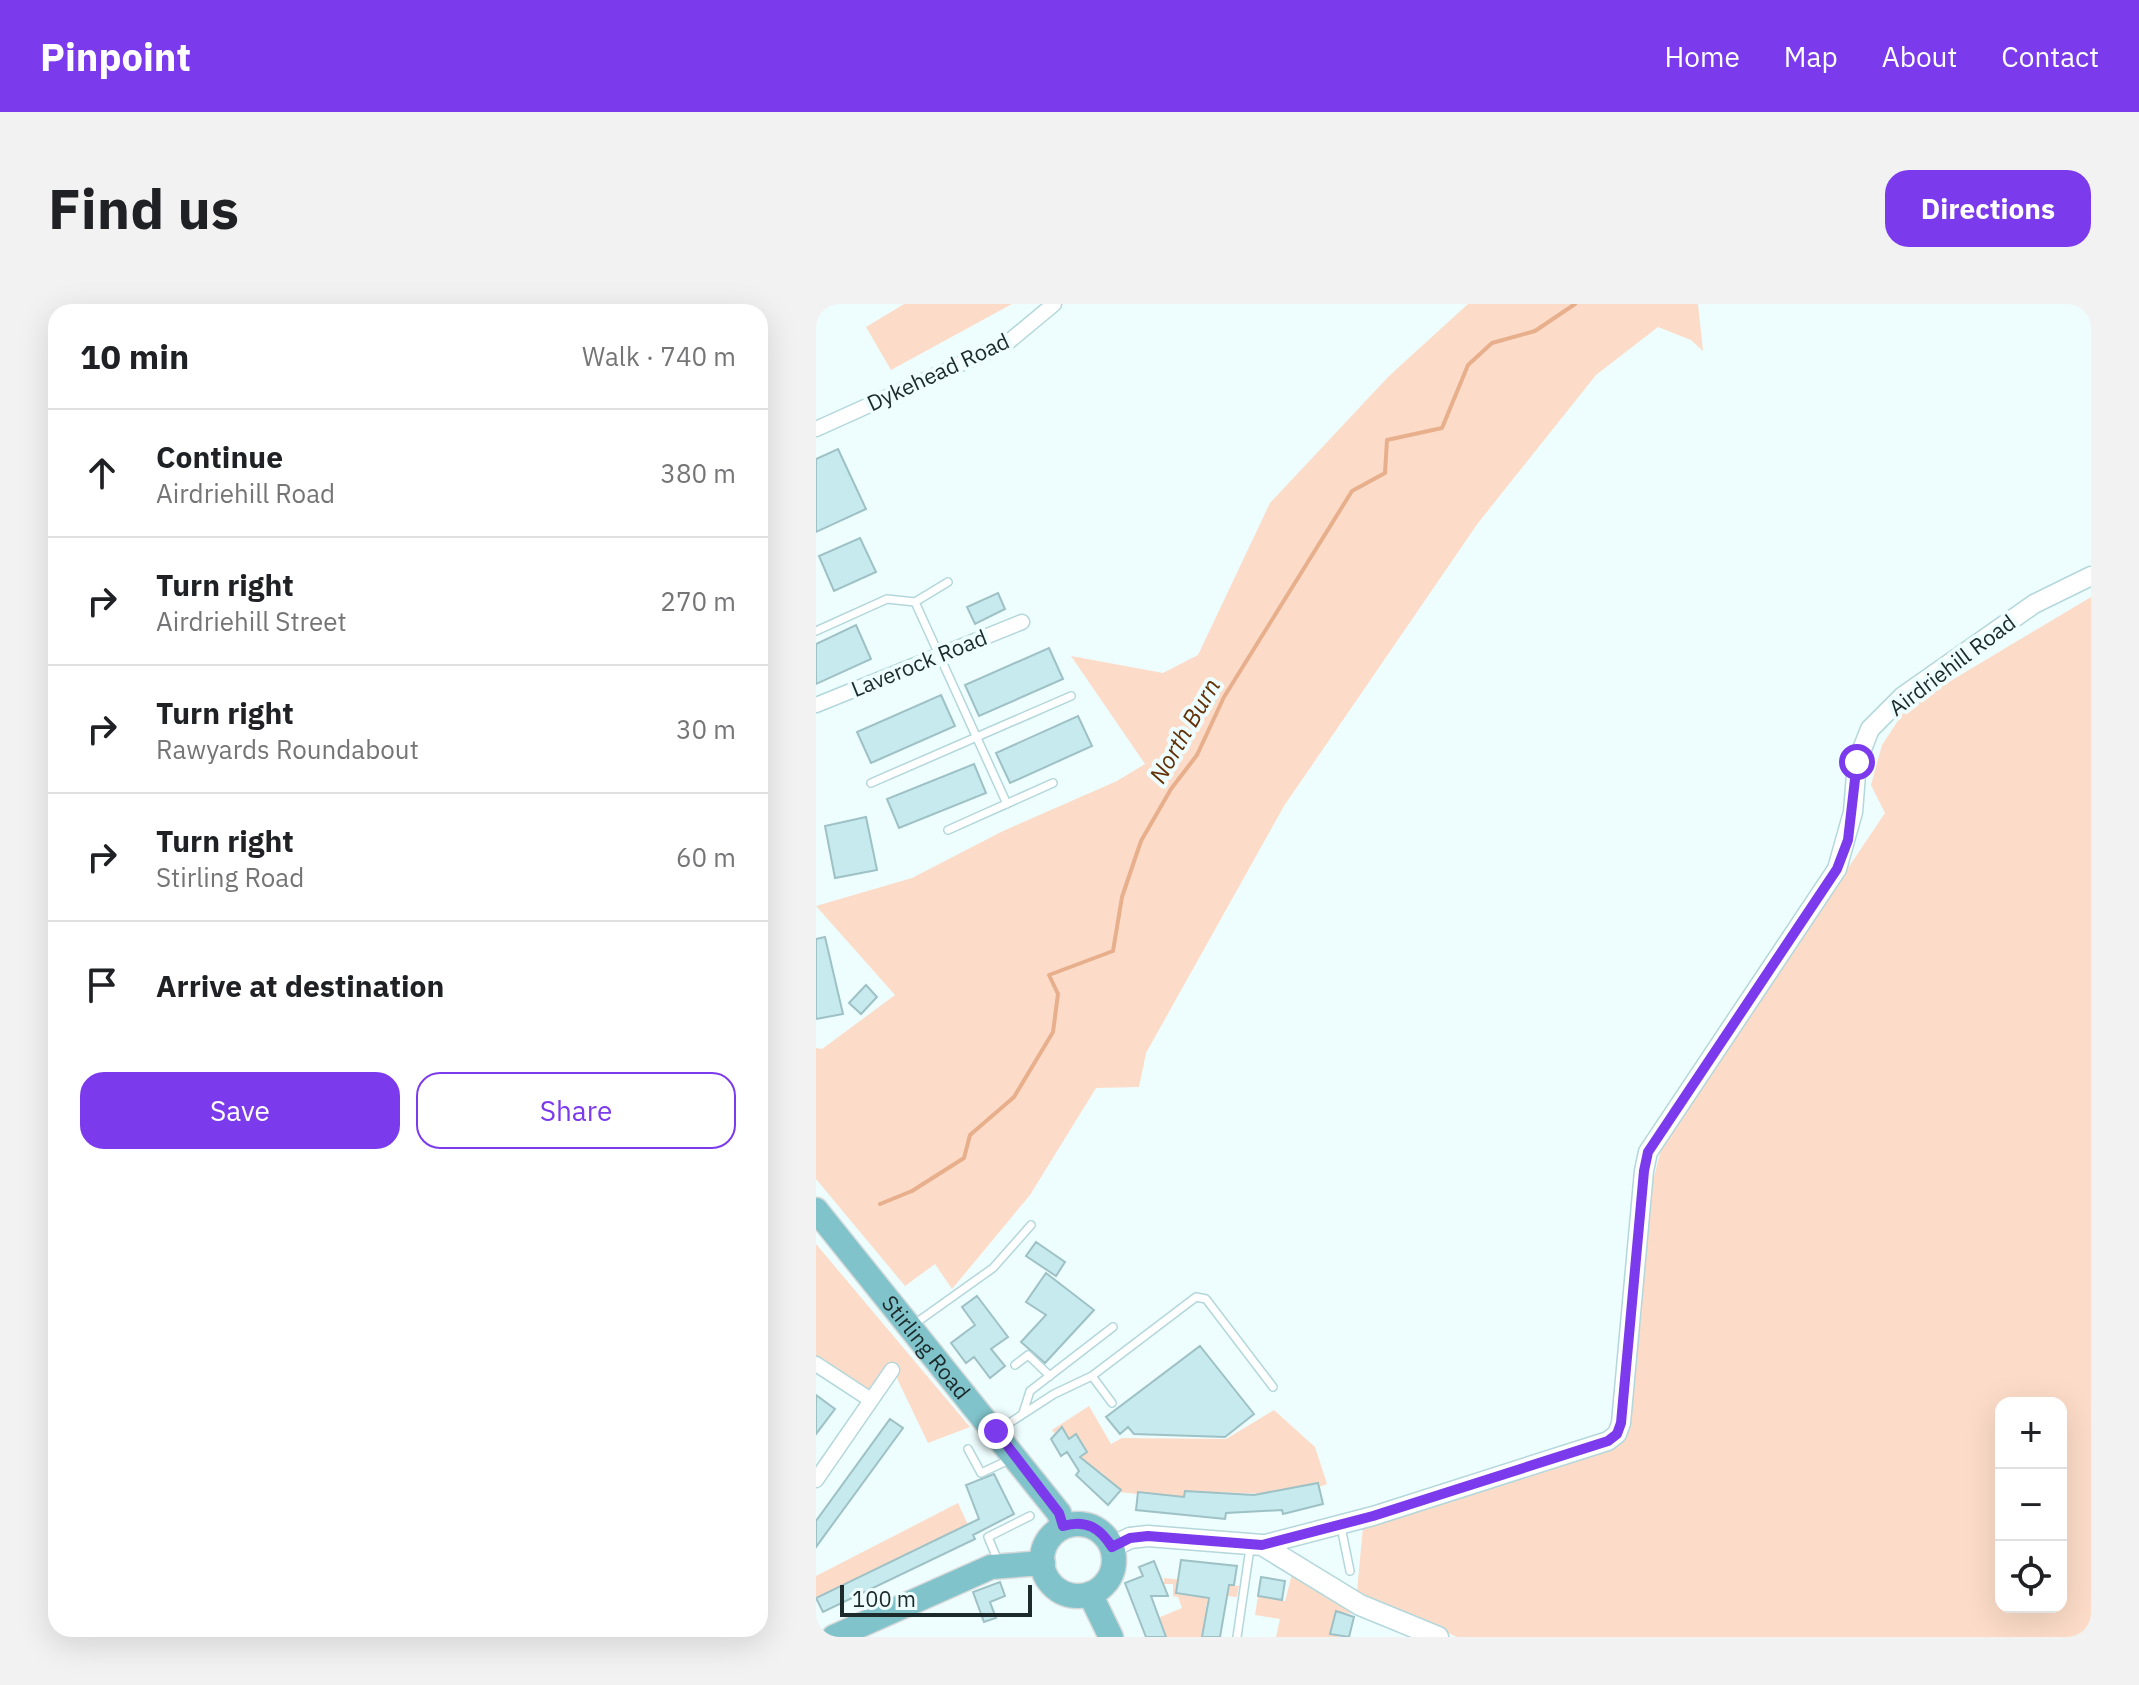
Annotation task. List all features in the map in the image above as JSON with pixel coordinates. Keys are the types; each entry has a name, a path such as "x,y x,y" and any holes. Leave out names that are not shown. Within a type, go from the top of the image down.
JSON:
{"main road":[{"name":"Stirling Road","path":"816,1210 996,1431 1059,1513 1063,1526"},
{"path":"1090,1525 1106,1536 1112,1547 1109,1577 1090,1594 1081,1596 1060,1592 1048,1580 1043,1563 1046,1543 1063,1526 1090,1525"},
{"path":"1112,1547 1130,1538 1148,1536 1256,1545 1360,1605 1438,1637"},
{"path":"838,1636 999,1565 1043,1563"},
{"path":"1090,1594 1111,1637"}],"street":[{"name":"Dykehead Road","path":"816,429 1007,343 1054,304"},
{"name":"Airdriehill Road","path":"1341,1525 1608,1441 1617,1434 1621,1423 1642,1186 1648,1152 1837,869 1848,840 1857,762 1870,729 1903,696 2034,604 2091,576"},
{"name":"Laverock Road","path":"816,705 1022,622"},
{"path":"816,1364 871,1400"},
{"path":"816,1480 892,1370"},
{"path":"1256,1545 1341,1525"}],"lane":[{"path":"816,631 887,599 915,602 948,582"},
{"path":"915,602 1007,804"},
{"path":"871,783 1071,696"},
{"path":"948,830 1053,783"},
{"path":"912,1326 958,1297 993,1268 1031,1225"},
{"path":"996,1431 1092,1376 1201,1297 1273,1387"},
{"path":"1023,1413 1030,1391 1113,1327"},
{"path":"1015,1365 1028,1355 1050,1376"},
{"path":"1092,1376 1112,1403"},
{"path":"968,1449 981,1473 1015,1457"},
{"path":"999,1565 988,1537 1030,1516"},
{"path":"1341,1525 1350,1571"},
{"path":"1237,1637 1256,1545"}],"shaded area":[{"path":"904,304 1012,304 891,370 866,327"},
{"path":"1468,304 1698,304 1703,351 1691,340 1658,327 1596,375 1478,523 1284,806 1146,1053 1139,1087 1096,1088 1030,1195 952,1289 935,1264 905,1286 816,1179 816,1048 822,1049 895,995 816,906 912,878 1003,831 1117,781 1145,764 1071,656 1163,673 1198,655 1270,503 1389,376"},
{"path":"2091,597 2091,1637 1457,1637 1357,1591 1363,1527 1619,1442 1629,1427 1650,1193 1662,1145 1885,813 1871,785 1882,745 1907,707"},
{"path":"816,1244 970,1427 928,1443 893,1370 871,1400 816,1364"},
{"path":"1089,1406 1111,1444 1122,1438 1226,1439 1274,1410 1315,1447 1327,1484 1319,1487 1317,1483 1270,1494 1185,1491 1184,1499 1119,1492 1101,1472 1094,1479 1074,1464 1087,1452 1077,1435 1069,1439 1062,1428 1054,1433 1052,1430"},
{"path":"958,1503 968,1525 912,1551 919,1566 909,1571 901,1557 816,1598 816,1576"},
{"path":"1292,1574 1353,1614 1336,1612 1330,1634 1341,1637 1276,1637 1280,1619 1255,1615 1258,1596 1285,1601"},
{"path":"1164,1578 1183,1580 1185,1594 1196,1596 1203,1581 1239,1586 1237,1597 1208,1594 1202,1637 1166,1637 1160,1623 1143,1630 1141,1625 1182,1608 1178,1597 1173,1596 1173,1584 1164,1584"}],"building":[{"path":"838,449 866,509 816,532 816,459"},
{"path":"860,538 876,572 834,591 819,556"},
{"path":"998,593 1005,609 975,624 967,607"},
{"path":"856,625 871,659 816,684 816,644"},
{"path":"1049,648 1063,679 979,716 965,685"},
{"path":"941,695 955,726 871,763 857,732"},
{"path":"1078,716 1092,746 1010,783 996,753"},
{"path":"974,764 986,793 899,828 887,799"},
{"path":"866,817 877,870 835,878 825,826"},
{"path":"825,937 843,1014 816,1019 816,939"},
{"path":"866,985 877,997 861,1014 849,1003"},
{"path":"1036,1242 1065,1262 1056,1276 1026,1256"},
{"path":"1046,1273 1094,1310 1045,1363 1021,1342 1046,1315 1026,1302"},
{"path":"977,1296 1008,1337 991,1349 1005,1366 990,1378 974,1357 966,1363 951,1343 975,1325 962,1307"},
{"path":"1200,1346 1254,1414 1225,1437 1134,1434 1128,1427 1120,1434 1106,1417"},
{"path":"816,1395 835,1409 816,1434"},
{"path":"890,1419 903,1428 816,1547 816,1521"},
{"path":"1062,1427 1069,1439 1076,1434 1087,1452 1080,1457 1121,1490 1108,1505 1076,1475 1079,1471 1067,1452 1061,1456 1051,1439"},
{"path":"994,1474 1014,1514 973,1535 975,1539 823,1612 816,1598 979,1519 966,1485"},
{"path":"1318,1483 1323,1504 1283,1514 1282,1510 1226,1513 1225,1519 1136,1510 1138,1492 1184,1497 1185,1491 1254,1495"},
{"path":"1181,1560 1237,1566 1234,1585 1229,1585 1220,1637 1202,1637 1209,1598 1176,1593"},
{"path":"1154,1561 1168,1596 1151,1596 1166,1637 1146,1637 1125,1583 1143,1576 1139,1567"},
{"path":"1261,1577 1285,1581 1282,1600 1258,1596"},
{"path":"1000,1582 1005,1596 990,1602 996,1618 984,1622 973,1592"},
{"path":"1336,1611 1354,1617 1349,1637 1330,1634"}],"waterway":[{"name":"North Burn","path":"880,1204 912,1191 964,1158 970,1135 1014,1097 1053,1032 1058,994 1049,975 1113,951 1122,897 1141,841 1171,789 1197,755 1224,697 1352,491 1385,473 1387,440 1442,428 1468,365 1492,343 1535,331 1575,304"}],"route":[{"path":"996,1431 1059,1513 1063,1526 1073,1523 1090,1525 1106,1536 1112,1547 1138,1536 1262,1545 1373,1516 1608,1441 1617,1434 1621,1423 1648,1152 1837,869 1848,840 1857,762"}]}
